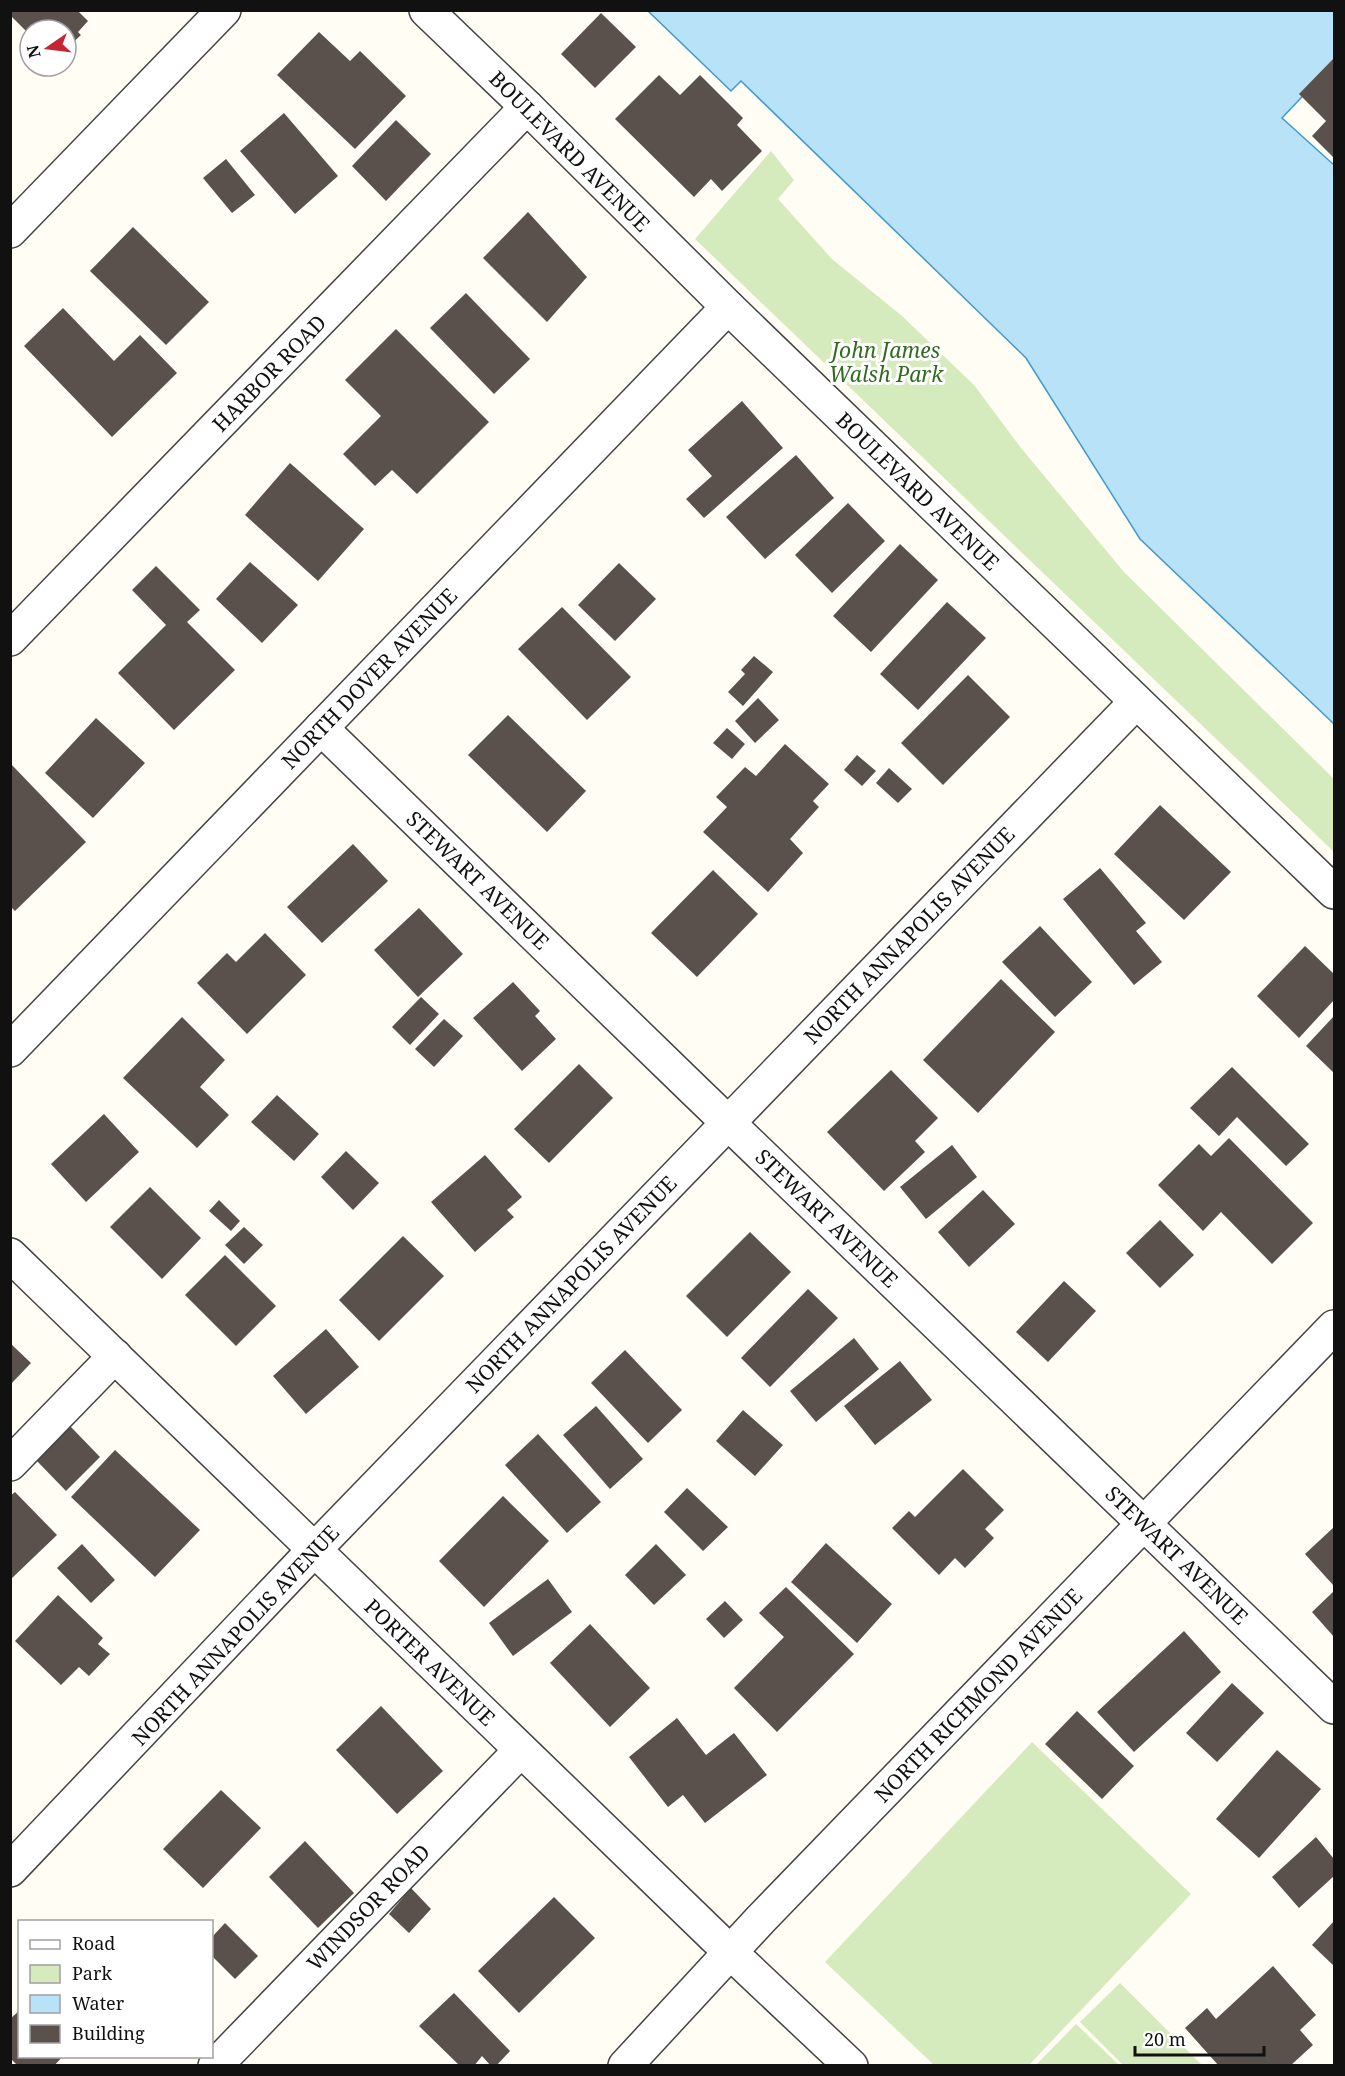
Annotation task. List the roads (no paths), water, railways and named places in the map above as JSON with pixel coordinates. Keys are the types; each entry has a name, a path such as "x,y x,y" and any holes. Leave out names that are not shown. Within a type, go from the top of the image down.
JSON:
{"street":[{"path":"10,231 224,10"},
{"name":"BOULEVARD AVENUE","path":"426,10 728,307 1335,892"},
{"name":"HARBOR ROAD","path":"10,639 527,107"},
{"name":"NORTH DOVER AVENUE","path":"10,1050 728,307"},
{"name":"NORTH ANNAPOLIS AVENUE","path":"10,1870 266,1604 314,1550 1136,702"},
{"name":"STEWART AVENUE","path":"321,728 1335,1707"},
{"name":"PORTER AVENUE","path":"10,1256 730,1952 851,2066"},
{"name":"NORTH RICHMOND AVENUE","path":"624,2066 730,1952 1335,1327"},
{"path":"10,1464 115,1356"},
{"name":"WINDSOR ROAD","path":"215,2066 521,1750"}],"water":[{"path":"648,11 1334,11 1334,63 1282,118 1334,165 1334,724 1140,539 1026,358 741,81 731,91"}],"park label":[{"name":"John James Walsh Park","path":"886,362"}]}
